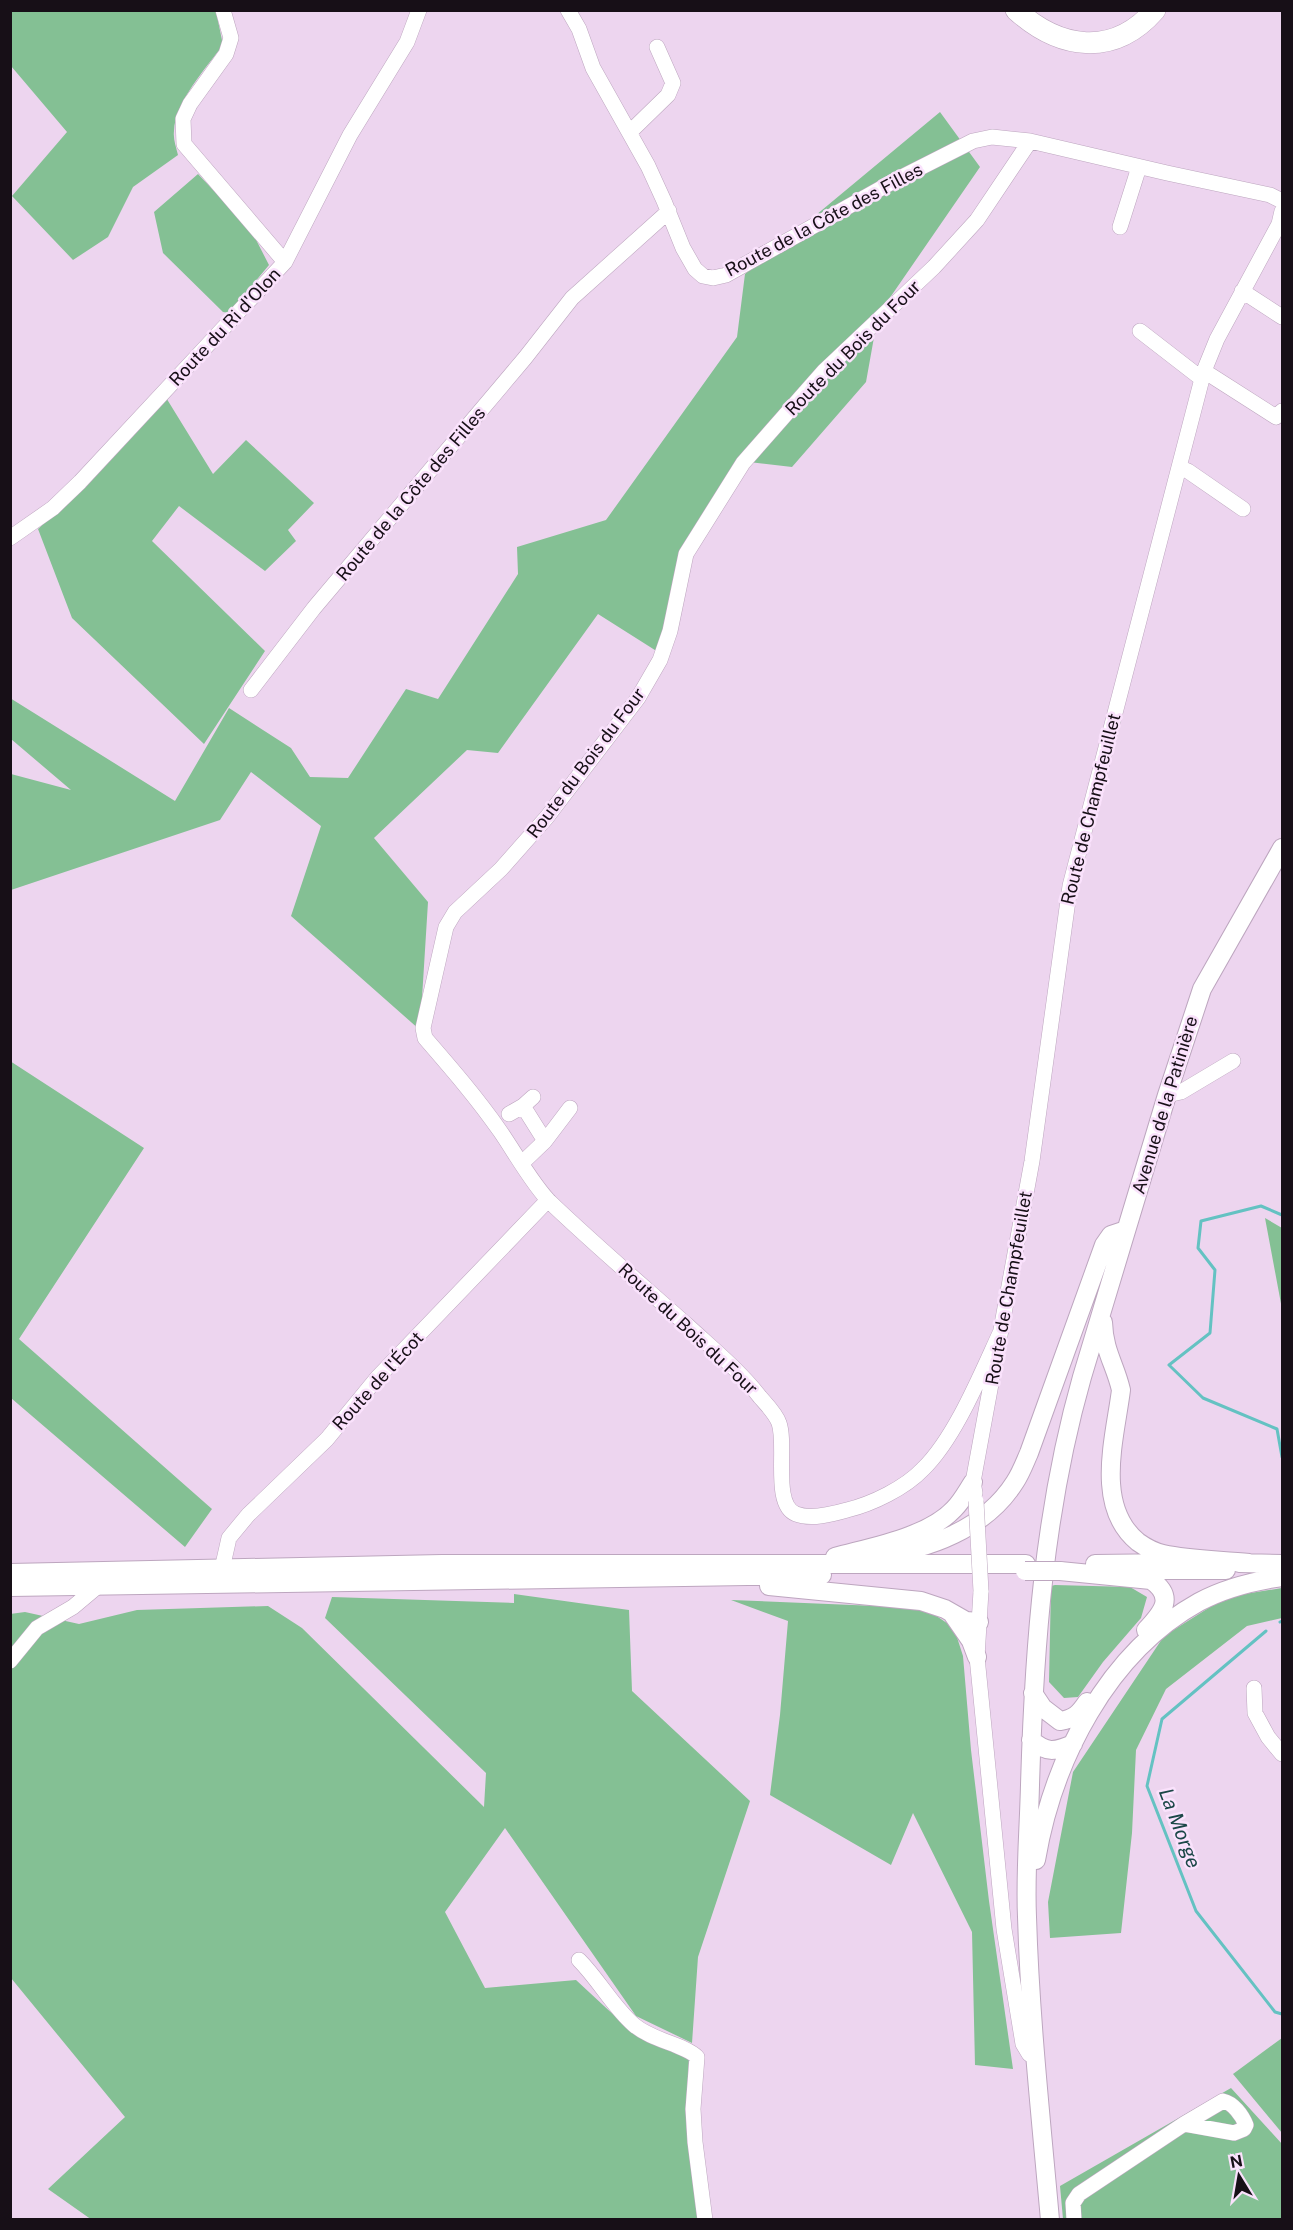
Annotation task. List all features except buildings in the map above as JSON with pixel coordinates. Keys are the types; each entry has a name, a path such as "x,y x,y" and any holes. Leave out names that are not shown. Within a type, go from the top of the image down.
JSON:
{"highway":[{"path":"1016,10 1051,36 1072,42 1092,44 1128,32 1143,23 1155,10"},
{"path":"1036,10 1051,25 1060,30 1086,36 1111,32 1129,23 1145,10"}],"main road":[{"name":"Avenue de la Patinière","path":"1026,1915 1033,1693 1055,1564 1069,1422 1167,1095 1202,989 1282,848"},
{"path":"793,1563 885,1554 916,1548 948,1538 968,1527 1000,1501 1015,1482 1029,1453 1104,1245 1111,1235 1126,1230"},
{"path":"1102,1308 1105,1346 1121,1390 1110,1478 1116,1510 1129,1534 1145,1547 1161,1554 1249,1563"},
{"path":"1082,1377 1096,1372 1109,1372 1118,1379"},
{"path":"830,1559 884,1544 931,1526 954,1509 973,1482"},
{"path":"10,1573 442,1564 793,1563 1025,1567"},
{"path":"1055,1564 1282,1570"},
{"path":"1033,1693 1043,1708 1060,1721 1071,1719 1079,1714 1111,1668 1155,1621 1164,1608 1166,1599 1160,1586 1151,1580 1055,1564"},
{"path":"10,1587 659,1578 1025,1567 1055,1564 1282,1564"},
{"path":"1050,2220 1026,1915 1037,1854 1063,1765 1084,1722 1107,1687 1131,1655 1160,1628 1200,1601 1229,1589 1282,1577"},
{"path":"659,1578 921,1601 966,1621 979,1622"},
{"path":"951,1613 965,1631 977,1657"},
{"path":"1031,1740 1042,1749 1053,1750 1073,1744"}],"street":[{"path":"223,10 231,38 226,54 190,104 183,119 184,144 207,168 285,262"},
{"name":"Route du Ri d'Olon","path":"10,538 53,508 80,482 285,262 350,135 407,42 419,10"},
{"path":"568,10 579,30 593,68 630,132 669,212"},
{"path":"630,132 668,95 673,83 657,47"},
{"name":"Route de la Côte des Filles","path":"251,690 314,608 525,358 572,298 669,212 683,248 695,269 703,276 713,278 726,276 894,181 973,141 992,136 1030,141 1270,195 1282,201"},
{"name":"Route du Bois du Four","path":"1000,1333 974,1388 946,1438 932,1461 921,1472 892,1491 855,1508 834,1514 808,1516 796,1514 787,1507 783,1496 782,1437 779,1422 765,1402 752,1386 709,1345 548,1200 473,1093 425,1038 423,1028 446,927 455,912 501,869 548,817 638,698 660,660 670,631 686,554 743,463 824,371 934,267 977,220 1030,141"},
{"path":"1120,227 1139,167"},
{"name":"Route de Champfeuillet","path":"1036,2054 1029,2054 1023,2044 1005,1941 977,1657 981,1591 973,1482 1032,1161 1070,886 1203,375 1216,339 1279,224 1282,211"},
{"path":"1242,291 1282,316"},
{"path":"1140,332 1203,375 1276,417 1282,411"},
{"path":"1179,467 1243,509"},
{"path":"1167,1095 1181,1092 1233,1061"},
{"path":"522,1106 545,1141"},
{"path":"522,1163 545,1141 570,1108"},
{"name":"Route de l'Écot","path":"222,1569 229,1539 248,1515 327,1440 377,1378 548,1200"},
{"path":"10,1661 38,1628 73,1607 98,1586"},
{"path":"1254,1688 1255,1713 1268,1737 1282,1754"},
{"path":"579,1960 634,2025 660,2041 693,2053 697,2057 693,2109 705,2220"},
{"path":"1074,2220 1073,2203 1079,2194 1184,2124"}],"green space":[{"path":"10,11 216,11 223,45 192,86 180,109 174,134 178,155 133,187 108,237 73,260 12,196 67,132 11,66"},
{"path":"940,112 980,167 878,315 866,382 792,467 740,461 691,554 658,652 598,614 498,753 467,750 374,838 428,902 420,1030 291,916 321,826 251,772 220,820 11,890 11,774 71,790 11,739 10,698 175,801 229,708 291,748 310,777 348,778 406,689 438,699 518,574 517,547 606,520 737,337 745,274"},
{"path":"198,174 251,230 269,265 229,313 223,312 163,253 154,212"},
{"path":"165,396 213,474 246,440 314,503 288,530 296,541 265,571 179,506 152,541 265,651 204,744 72,618 38,529 90,481"},
{"path":"10,1061 144,1148 19,1339 212,1509 185,1547 11,1398"},
{"path":"1265,1218 1282,1228 1282,1309"},
{"path":"1051,1586 1130,1587 1147,1597 1141,1618 1103,1662 1078,1697 1064,1698 1049,1682"},
{"path":"1282,1588 1282,1618 1247,1626 1166,1689 1136,1750 1132,1833 1121,1933 1050,1938 1048,1902 1073,1772 1164,1636 1226,1597"},
{"path":"514,1594 629,1610 632,1691 750,1801 698,1957 692,2043 636,2016 505,1828 445,1912 485,1988 576,1980 631,2031 689,2058 686,2122 699,2219 92,2220 48,2189 125,2117 11,1978 10,1614 25,1612 79,1624 137,1610 268,1606 302,1628 484,1807 486,1773 325,1618 332,1597 514,1603"},
{"path":"731,1600 925,1608 954,1628 963,1656 971,1750 989,1901 1013,2069 975,2065 972,1932 913,1813 891,1865 770,1795 788,1621"},
{"path":"1282,2038 1282,2133 1233,2074"},
{"path":"1231,2088 1282,2144 1282,2219 1063,2219 1060,2186"}],"waterway":[{"name":"La Morge","path":"1282,1215 1261,1206 1201,1221 1198,1248 1215,1270 1210,1333 1169,1365 1203,1398 1277,1429 1282,1457"},
{"name":"La Morge","path":"1266,1631 1162,1719 1147,1786 1196,1911 1275,2012 1282,2014"}]}
